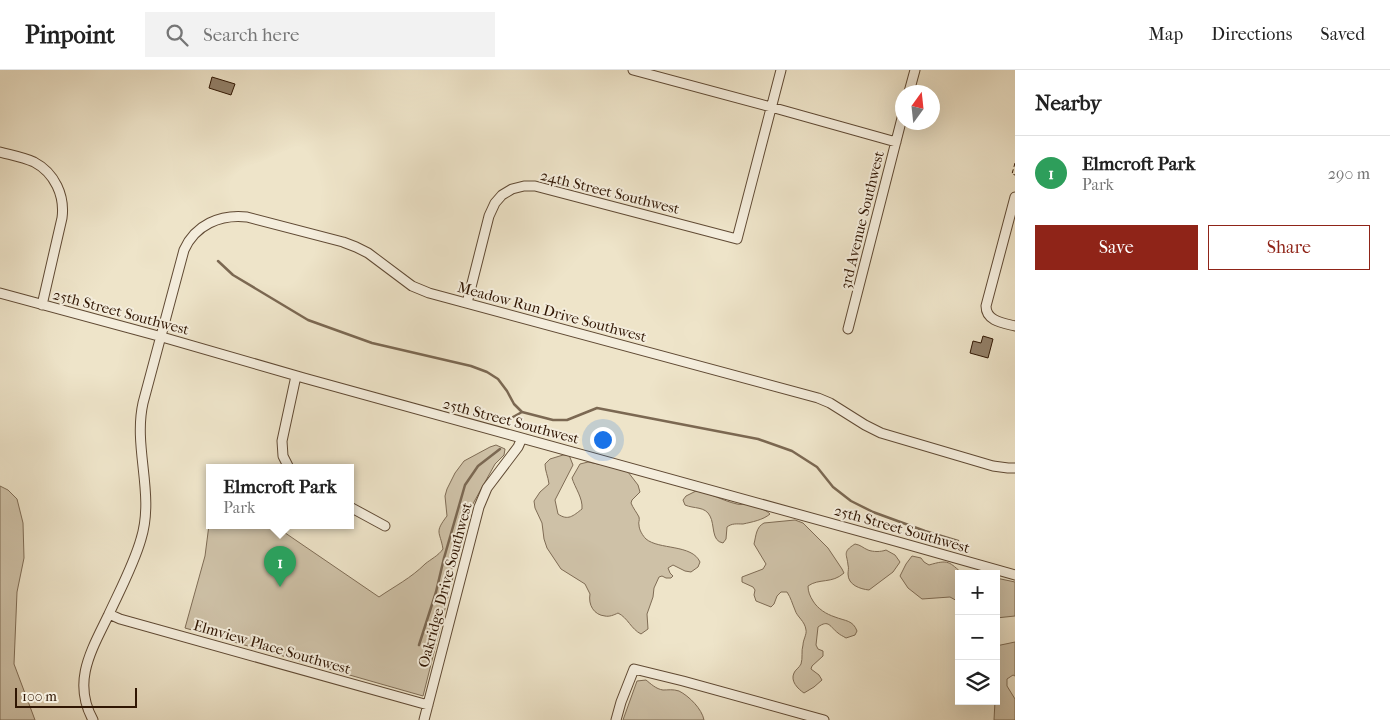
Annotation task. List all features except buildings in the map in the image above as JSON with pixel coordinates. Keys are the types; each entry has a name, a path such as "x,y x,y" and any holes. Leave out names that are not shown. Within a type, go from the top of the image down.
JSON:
{"street":[{"path":"633,70 654,73 896,142"},
{"path":"771,107 781,70"},
{"path":"911,85 915,70"},
{"name":"24th Street Southwest","path":"467,303 492,209 502,195 518,187 536,186 738,239 771,107"},
{"name":"3rd Avenue Southwest","path":"848,329 899,130"},
{"path":"0,152 25,158 40,166 54,180 60,192 63,205 62,218 42,305"},
{"path":"1015,197 986,306 986,311 992,318 1015,326"},
{"name":"Meadow Run Drive Southwest","path":"93,720 86,705 84,674 89,657 136,552 145,523 146,501 140,437 140,415 182,257 187,244 196,233 208,223 228,217 247,217 349,244 368,253 406,282 429,293 818,398 837,406 865,425 889,436 994,466 1015,468"},
{"name":"25th Street Southwest","path":"0,293 1015,575"},
{"path":"287,464 283,456 282,441 296,376"},
{"name":"Oakridge Drive Southwest","path":"424,720 478,507 488,488 518,447 522,438"},
{"path":"354,509 385,526"},
{"name":"Elmview Place Southwest","path":"109,614 120,619 428,705"},
{"path":"616,720 634,669 824,720"}],"path":[{"path":"1015,163 1012,174 1015,175"}],"shaded area":[{"path":"496,445 505,449 504,455 495,464 464,520 465,526 456,543 451,559 453,577 423,696 185,628 205,556 208,529 279,529 379,597 414,574 443,549 439,529 447,516 445,496 447,489 464,461"},
{"path":"569,455 573,465 555,500 558,514 565,517 573,516 582,509 580,497 572,478 580,464 588,462 628,472 638,485 640,492 631,503 639,517 640,531 646,539 659,545 690,552 700,562 698,567 691,572 673,565 668,568 673,576 671,578 659,577 647,614 648,629 641,634 618,613 607,616 595,612 591,606 590,594 585,584 561,569 547,548 542,523 534,501 549,484 545,464 550,459"},
{"path":"0,486 8,490 17,499 23,523 24,558 17,592 14,664 35,720 0,720"},
{"path":"696,491 738,504 755,506 770,514 754,522 733,524 727,527 726,539 723,543 719,542 715,536 712,520 708,513 702,509 685,505 683,500 686,496"},
{"path":"795,520 803,523 828,548 844,573 835,579 817,582 808,586 812,599 822,611 851,623 857,631 855,635 846,638 827,624 818,627 816,645 818,649 823,651 823,656 811,669 822,680 804,693 795,684 793,676 801,664 806,630 787,592 781,592 771,607 756,601 753,587 742,582 742,577 763,569 766,564 754,544 759,527 764,523"},
{"path":"855,544 872,551 886,550 895,555 900,562 893,572 869,590 858,587 850,581 846,556 848,549"},
{"path":"912,556 921,558 929,565 945,562 955,567 958,570 955,570 955,600 950,597 922,599 908,588 900,576"},
{"path":"1000,579 1015,582 1015,616 1000,618"},
{"path":"1015,642 1015,676 1013,675 1007,679 1007,686 1015,699 1015,720 994,720 995,705 1000,705 1000,645"},
{"path":"646,680 660,689 675,690 683,693 698,707 704,720 623,720 637,681"}],"waterway":[{"path":"218,261 233,275 308,320 372,343 471,366 487,372 498,379 514,404 522,412 553,420 567,420 597,408 758,439 792,451 817,467 833,487 851,501 873,512 958,541"},
{"path":"513,417 522,412"},
{"path":"419,645 436,592 465,485 478,466 500,449"}],"place":[{"name":"Elmcroft Park","path":"280,587"}]}
